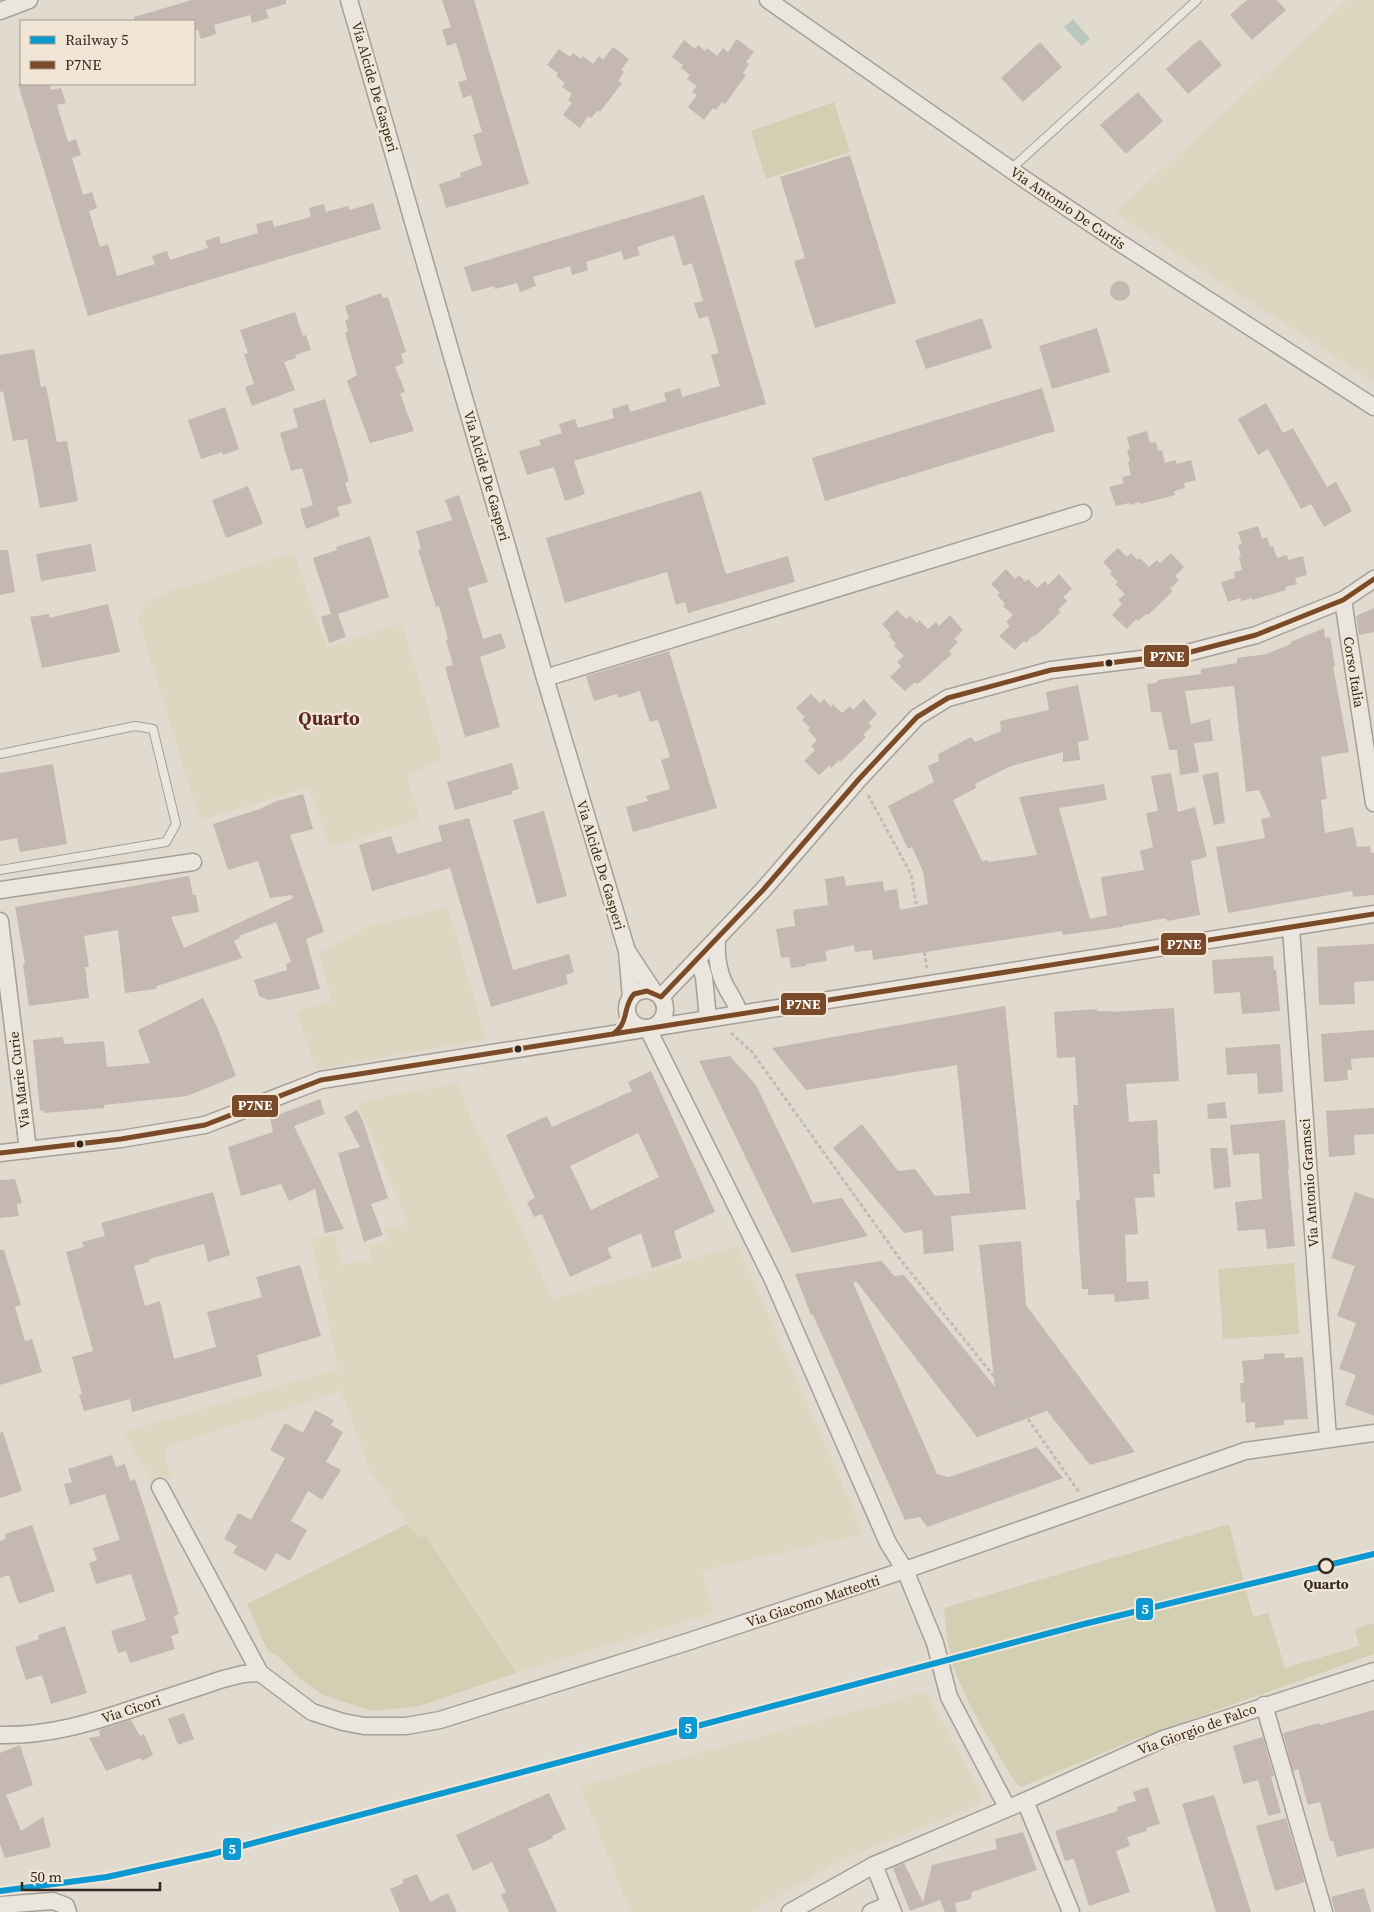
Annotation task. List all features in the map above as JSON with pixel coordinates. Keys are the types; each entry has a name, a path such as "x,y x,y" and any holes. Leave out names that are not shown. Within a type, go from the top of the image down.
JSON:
{"street":[{"path":"0,12 29,0"},
{"name":"Via Alcide De Gasperi","path":"349,0 545,678 627,951 631,998"},
{"name":"Via Antonio De Curtis","path":"768,0 1117,241 1374,407"},
{"path":"545,678 1083,513"},
{"path":"658,994 698,958 764,890 859,779 917,717 948,698 1051,670 1183,654 1256,635 1343,600 1374,579"},
{"name":"Corso Italia","path":"1343,600 1374,803"},
{"path":"0,890 193,862"},
{"path":"0,1153 121,1139 205,1125 322,1080 1374,914"},
{"name":"Via Marie Curie","path":"0,921 28,1150"},
{"name":"Via Antonio Gramsci","path":"1290,928 1328,1438"},
{"path":"717,939 716,954 724,984 737,1004 739,1013"},
{"name":"Via Alcide De Gasperi","path":"627,951 658,994"},
{"path":"698,958 704,977 708,1019"},
{"path":"613,1034 622,1026 627,1014 627,1006 637,992 646,990 658,994 665,1003 664,1017 655,1027 648,1029 635,1025 627,1014"},
{"path":"648,1029 773,1280 888,1544 905,1570 935,1643 949,1697 1007,1808"},
{"name":"Via Giacomo Matteotti","path":"260,1673 312,1712 342,1722 364,1726 406,1726 440,1720 905,1570 1244,1451 1374,1433"},
{"path":"160,1487 260,1673"},
{"name":"Via Giorgio de Falco","path":"790,1912 874,1865 1025,1801 1163,1739 1374,1671"},
{"name":"Via Cicori","path":"0,1735 19,1735 62,1730 88,1724 224,1679 243,1674 260,1673"},
{"path":"1264,1705 1324,1912"},
{"path":"1025,1801 1071,1912"},
{"path":"871,1912 891,1908 874,1865"},
{"path":"0,1905 54,1901 66,1906 68,1912"}],"lane":[{"path":"1011,169 1197,0"},
{"path":"0,754 136,726 153,729 176,824 166,842 0,870"}],"path":[{"path":"859,779 912,874 930,984"},
{"path":"724,1031 732,1033 752,1052 900,1259 1028,1419 1088,1505"}],"shaded area":[{"path":"1347,0 1374,0 1374,382 1114,213"},
{"path":"1073,19 1090,39 1082,46 1064,27"},
{"path":"834,102 850,152 766,179 751,131"},
{"path":"294,552 327,648 402,623 441,751 440,761 407,777 420,820 329,847 309,787 200,821 138,619 146,602 165,593"},
{"path":"448,907 486,1039 316,1069 296,1011 332,1001 319,953 369,926"},
{"path":"458,1083 477,1134 483,1138 552,1299 738,1246 864,1534 702,1571 714,1613 516,1673 426,1536 420,1538 404,1520 370,1471 341,1391 168,1447 165,1452 166,1462 172,1476 153,1484 123,1432 338,1369 311,1239 335,1235 342,1265 371,1259 368,1246 388,1240 384,1228 408,1224 357,1102"},
{"path":"1294,1263 1299,1334 1223,1339 1218,1269"},
{"path":"407,1524 420,1538 426,1536 516,1673 420,1706 372,1711 323,1695 300,1679 279,1657 267,1650 247,1604"},
{"path":"1229,1524 1253,1617 1268,1613 1285,1668 1359,1646 1355,1630 1365,1625 1374,1624 1374,1654 1136,1739 1021,1787 1014,1781 989,1740 960,1683 950,1653 944,1608"},
{"path":"926,1692 979,1789 982,1803 838,1862 751,1912 630,1912 580,1787 661,1763"}],"building":[{"path":"192,0 286,0 286,4 266,10 269,18 252,23 250,15 214,25 216,34 201,39 198,30 195,31 195,20 134,20 134,17"},
{"path":"442,0 474,0 529,184 446,208 439,184 461,177 460,173 482,165 473,135 482,132 471,95 463,98 458,82 467,80 456,43 447,46 442,30 451,27"},
{"path":"1247,0 1277,0 1286,10 1252,40 1230,15"},
{"path":"737,39 754,52 746,62 749,64 743,73 746,75 725,104 722,102 716,110 713,108 704,120 688,107 697,95 692,92 697,86 687,79 690,75 681,68 683,65 672,57 684,40 695,49 698,45 705,51 707,48 717,56 723,48 728,52"},
{"path":"1200,39 1222,65 1188,94 1166,69"},
{"path":"1040,42 1062,67 1023,102 1001,78"},
{"path":"613,47 629,59 621,70 624,72 618,81 622,83 600,112 598,110 591,118 588,116 580,128 563,115 572,103 568,100 572,94 562,87 565,83 556,76 558,73 547,65 559,49 570,57 573,53 581,59 583,56 593,64 599,56 603,60"},
{"path":"18,84 50,85 51,90 61,88 66,103 57,105 68,142 76,139 81,155 72,158 83,195 92,192 97,208 89,211 100,247 108,244 117,276 155,264 152,256 167,251 170,260 208,248 205,241 219,236 221,244 258,233 256,224 272,220 274,227 311,217 309,208 324,204 326,212 348,206 350,210 373,203 381,229 88,316"},
{"path":"1138,92 1163,121 1126,154 1100,125"},
{"path":"850,155 896,303 815,328 794,261 805,258 780,177"},
{"path":"704,195 766,404 574,461 585,494 565,501 554,467 527,475 519,451 541,445 539,440 562,433 559,424 575,419 578,428 614,418 612,409 628,404 630,412 666,401 664,393 680,388 682,397 720,386 711,355 719,353 708,316 699,319 694,303 703,301 692,263 683,266 674,235 637,247 640,255 624,260 621,251 586,262 588,270 572,275 570,266 533,277 536,286 520,292 517,283 495,289 494,286 472,292 464,267"},
{"path":"1120,281 1127,284 1130,291 1127,298 1120,301 1113,298 1110,291 1113,284"},
{"path":"381,293 383,298 388,297 406,352 401,354 404,363 395,367 405,391 400,394 414,431 370,443 347,381 357,375 345,333 348,331 345,320 349,319 345,306"},
{"path":"295,312 303,336 306,335 311,350 295,355 296,358 284,362 295,390 252,406 245,387 254,384 244,354 248,353 240,330"},
{"path":"982,318 992,348 926,369 915,340"},
{"path":"1097,328 1110,372 1052,389 1039,346"},
{"path":"34,349 41,387 46,386 57,442 67,441 78,501 40,508 27,439 13,441 3,391 0,392 0,355"},
{"path":"1042,388 1055,431 825,501 812,458"},
{"path":"325,399 349,481 345,483 352,503 337,507 340,516 306,529 300,509 313,505 302,468 291,471 280,433 298,427 293,409"},
{"path":"1266,403 1283,433 1293,428 1327,487 1336,482 1352,511 1324,527 1311,504 1301,509 1268,449 1258,455 1238,419"},
{"path":"225,407 239,449 223,455 222,452 201,459 188,420"},
{"path":"1147,431 1150,443 1156,442 1158,451 1162,450 1165,463 1175,460 1177,464 1191,460 1196,480 1184,483 1185,488 1174,491 1175,495 1141,504 1140,502 1116,506 1109,487 1124,483 1122,477 1131,475 1127,450 1130,449 1127,437"},
{"path":"248,486 263,524 226,538 212,500"},
{"path":"701,491 726,574 788,556 795,582 688,613 685,602 676,605 667,572 565,603 546,538"},
{"path":"459,495 488,582 468,588 483,639 501,633 506,648 480,657 500,727 465,737 445,667 453,665 446,640 448,639 439,606 436,607 418,550 421,549 416,531 452,520 445,500"},
{"path":"1258,526 1262,539 1267,537 1270,547 1273,546 1277,558 1287,555 1288,560 1303,556 1307,575 1295,578 1297,584 1285,587 1286,590 1252,600 1252,598 1241,601 1240,598 1228,602 1221,582 1235,578 1234,572 1242,570 1238,545 1242,544 1238,532"},
{"path":"370,536 389,597 338,614 346,637 329,643 321,617 331,614 313,558 337,550 336,547"},
{"path":"91,544 96,571 41,581 36,554"},
{"path":"1118,548 1127,557 1131,553 1138,560 1140,558 1149,567 1157,560 1160,563 1171,553 1184,567 1175,576 1179,580 1170,589 1173,591 1148,615 1146,614 1138,621 1136,619 1127,629 1112,615 1122,604 1118,600 1125,594 1115,584 1118,582 1110,574 1112,572 1103,562"},
{"path":"0,550 8,550 15,592 0,595"},
{"path":"1006,569 1015,579 1019,575 1026,582 1028,579 1037,588 1045,581 1048,585 1059,574 1072,589 1063,597 1067,601 1058,610 1061,612 1035,636 1026,643 1024,641 1015,650 999,636 1010,626 1006,622 1013,615 1003,606 1005,604 997,595 1000,593 991,584"},
{"path":"108,604 120,652 42,668 30,617 49,614 49,618"},
{"path":"1374,608 1374,632 1359,635 1356,616"},
{"path":"897,610 906,619 910,616 917,623 919,620 928,629 936,622 939,626 950,615 963,630 954,639 958,642 949,651 952,654 926,677 917,684 915,682 905,691 890,677 901,666 897,662 904,656 894,646 896,644 889,636 891,634 882,624"},
{"path":"1324,628 1325,638 1330,637 1335,667 1333,667 1349,752 1321,757 1327,799 1321,800 1325,833 1353,827 1357,847 1370,846 1371,853 1374,853 1374,895 1353,897 1352,891 1228,913 1216,847 1265,838 1261,819 1271,817 1259,790 1246,792 1234,686 1185,691 1191,724 1210,719 1213,741 1194,743 1199,772 1180,775 1177,750 1169,750 1161,712 1151,712 1147,684 1156,683 1158,680 1201,674 1201,669 1237,663 1237,658 1267,654"},
{"path":"669,651 717,808 633,832 626,807 648,801 646,796 670,789 661,760 670,757 658,720 650,722 640,691 618,698 617,694 594,701 586,676"},
{"path":"1078,685 1089,740 1078,742 1080,760 1063,762 1063,752 1011,766 975,784 976,788 953,800 982,861 988,860 988,862 1037,855 1019,797 1104,784 1107,800 1059,808 1090,919 1107,915 1101,877 1144,870 1140,851 1153,847 1146,813 1158,811 1151,776 1171,773 1178,812 1195,807 1207,857 1191,861 1200,915 1167,921 1166,918 1122,927 1063,935 1062,931 873,960 872,950 855,952 854,945 825,951 827,961 806,964 806,966 791,968 789,957 781,958 776,929 795,926 793,910 828,905 825,879 844,876 846,886 883,881 884,891 897,889 900,910 928,904 923,871 912,847 908,849 888,806 934,782 928,766 939,761 938,754 971,737 975,742 1001,731 1000,721 1049,710 1046,692"},
{"path":"811,694 820,703 824,699 831,707 833,704 842,713 850,706 853,710 864,699 877,714 868,723 872,726 863,735 866,737 840,762 839,760 831,768 829,766 819,775 804,761 815,750 811,746 817,740 808,730 810,728 802,720 805,717 796,708"},
{"path":"512,763 519,789 512,791 512,794 455,810 447,782"},
{"path":"53,764 67,844 20,852 17,838 0,841 0,773"},
{"path":"1218,772 1225,823 1214,825 1202,775"},
{"path":"303,794 313,829 290,835 324,932 306,939 320,989 269,1000 259,996 254,980 287,970 286,964 291,962 276,922 239,936 240,938 234,941 242,958 157,986 156,989 125,993 118,930 84,936 89,967 85,967 89,998 29,1006 23,965 25,964 15,907 189,876 193,895 196,895 199,912 171,917 184,948 293,898 292,895 270,898 258,861 228,870 213,824 260,809 274,802"},
{"path":"544,811 567,896 537,904 513,820"},
{"path":"469,818 513,970 569,954 574,972 566,975 568,984 491,1007 450,868 372,891 359,845 391,836 397,854 442,841 438,826"},
{"path":"1374,944 1374,981 1354,982 1355,1004 1319,1005 1317,947"},
{"path":"1273,956 1280,1011 1242,1014 1240,992 1214,994 1212,960"},
{"path":"203,998 217,1027 236,1076 187,1096 104,1105 104,1108 44,1113 43,1110 40,1111 33,1040 63,1037 64,1044 104,1041 107,1067 150,1063 138,1030"},
{"path":"1005,1006 1026,1209 951,1216 954,1251 924,1254 922,1230 904,1233 833,1148 862,1124 898,1171 915,1169 935,1196 970,1193 957,1065 806,1090 772,1048"},
{"path":"1174,1008 1179,1081 1126,1084 1129,1122 1157,1120 1160,1174 1153,1174 1155,1197 1135,1198 1138,1234 1125,1235 1127,1282 1148,1281 1149,1299 1115,1302 1114,1294 1088,1295 1088,1289 1082,1289 1076,1200 1080,1200 1073,1105 1078,1105 1075,1057 1057,1058 1054,1012 1097,1009 1097,1011 1111,1012"},
{"path":"1374,1030 1374,1057 1351,1059 1352,1070 1347,1070 1348,1080 1324,1082 1321,1034"},
{"path":"1280,1044 1283,1092 1258,1094 1257,1073 1227,1075 1225,1048"},
{"path":"730,1056 756,1085 813,1203 842,1198 868,1236 792,1253 699,1061"},
{"path":"651,1071 715,1212 674,1231 682,1258 652,1268 641,1233 607,1248 612,1258 570,1277 542,1214 534,1217 527,1202 535,1198 506,1135 547,1116 552,1127 632,1091 628,1082","holes":["638,1133 659,1177 591,1210 570,1166"]},
{"path":"320,1099 325,1114 294,1126 344,1229 325,1233 315,1189 289,1201 281,1184 241,1196 228,1147 273,1132 270,1118"},
{"path":"1225,1102 1227,1118 1208,1119 1207,1104"},
{"path":"1374,1108 1374,1134 1354,1135 1355,1155 1329,1157 1326,1111"},
{"path":"357,1110 363,1121 388,1198 371,1204 383,1235 364,1242 338,1153 360,1147 344,1117"},
{"path":"1285,1120 1295,1246 1267,1249 1265,1229 1238,1231 1235,1202 1262,1199 1259,1153 1233,1155 1230,1125"},
{"path":"1210,1148 1227,1148 1231,1187 1214,1189"},
{"path":"15,1179 22,1203 17,1204 19,1216 0,1218 0,1180"},
{"path":"213,1192 230,1255 208,1262 204,1244 149,1259 149,1262 134,1266 145,1306 160,1301 174,1359 216,1347 207,1312 262,1297 256,1277 300,1265 321,1336 257,1355 262,1376 132,1412 130,1399 84,1411 79,1395 82,1394 72,1357 93,1351 66,1252 84,1247 82,1242 105,1236 101,1223"},
{"path":"1355,1192 1374,1199 1374,1416 1345,1405 1356,1375 1339,1369 1356,1323 1337,1316 1355,1266 1331,1258"},
{"path":"1021,1241 1026,1305 1135,1452 1090,1465 1047,1411 977,1437 856,1281 853,1283 937,1474 949,1477 1037,1447 1063,1478 927,1527 920,1517 905,1520 813,1315 811,1315 795,1274 882,1261 894,1276 904,1275 995,1387 979,1245"},
{"path":"0,1250 4,1250 21,1305 15,1307 25,1341 32,1339 42,1372 0,1385"},
{"path":"1284,1353 1285,1358 1303,1357 1308,1419 1284,1420 1284,1425 1255,1428 1255,1422 1246,1423 1245,1402 1241,1403 1240,1383 1244,1383 1242,1361 1264,1359 1264,1354"},
{"path":"315,1410 334,1420 331,1425 343,1432 326,1462 341,1470 322,1500 308,1491 291,1521 307,1530 290,1561 276,1553 266,1571 233,1553 237,1546 224,1539 238,1513 251,1520 285,1458 270,1450 285,1423 303,1433"},
{"path":"3,1432 22,1491 0,1498 0,1433"},
{"path":"112,1455 116,1467 125,1464 130,1481 135,1479 179,1614 174,1616 179,1633 171,1636 175,1649 130,1663 126,1651 118,1653 111,1631 146,1620 131,1574 96,1584 89,1563 97,1560 93,1548 120,1540 105,1494 70,1505 64,1484 72,1482 68,1469"},
{"path":"32,1525 55,1591 19,1604 9,1575 0,1578 0,1541 6,1539 5,1534"},
{"path":"65,1626 87,1693 51,1704 42,1675 26,1680 15,1647 39,1639 38,1635"},
{"path":"1374,1710 1374,1848 1337,1857 1333,1841 1330,1841 1320,1802 1308,1805 1298,1769 1293,1771 1283,1733"},
{"path":"184,1713 194,1739 178,1745 168,1719"},
{"path":"131,1720 140,1736 144,1734 153,1755 142,1761 140,1758 106,1771 89,1738 100,1736 99,1730"},
{"path":"1263,1737 1274,1776 1271,1777 1281,1813 1268,1816 1258,1780 1243,1784 1233,1746"},
{"path":"20,1745 33,1785 6,1795 21,1831 43,1817 51,1847 5,1858 0,1844 0,1753"},
{"path":"1148,1787 1160,1824 1146,1828 1147,1831 1127,1837 1130,1846 1116,1851 1130,1892 1089,1906 1074,1859 1065,1861 1055,1831 1118,1811 1117,1807 1136,1801 1133,1792"},
{"path":"549,1793 566,1829 552,1836 553,1838 528,1849 557,1912 509,1912 501,1895 506,1892 492,1862 473,1871 456,1835"},
{"path":"1214,1795 1251,1912 1216,1912 1182,1804"},
{"path":"1286,1818 1305,1882 1275,1891 1256,1826"},
{"path":"1023,1832 1037,1870 972,1892 971,1899 955,1903 957,1912 945,1912 940,1900 910,1911 893,1868 904,1863 923,1902 932,1865 997,1849 995,1839"},
{"path":"417,1874 430,1902 448,1893 457,1912 400,1912 390,1889 404,1883 402,1880"},
{"path":"1364,1888 1371,1912 1335,1912 1331,1897"}],"rail line":[{"name":"5","path":"0,1891 107,1877 212,1854 1084,1624 1374,1554"}],"transit line":[{"name":"P7NE","path":"0,1153 121,1139 205,1125 321,1080 613,1034 622,1025 628,1004 634,994 647,991 661,997 763,890 859,779 917,717 948,698 1051,670 1183,654 1256,635 1343,600 1374,579"},
{"name":"P7NE","path":"613,1034 1374,914"}],"place":[{"name":"Quarto","path":"1326,1566"}],"district":[{"name":"Quarto","path":"329,718"}]}
